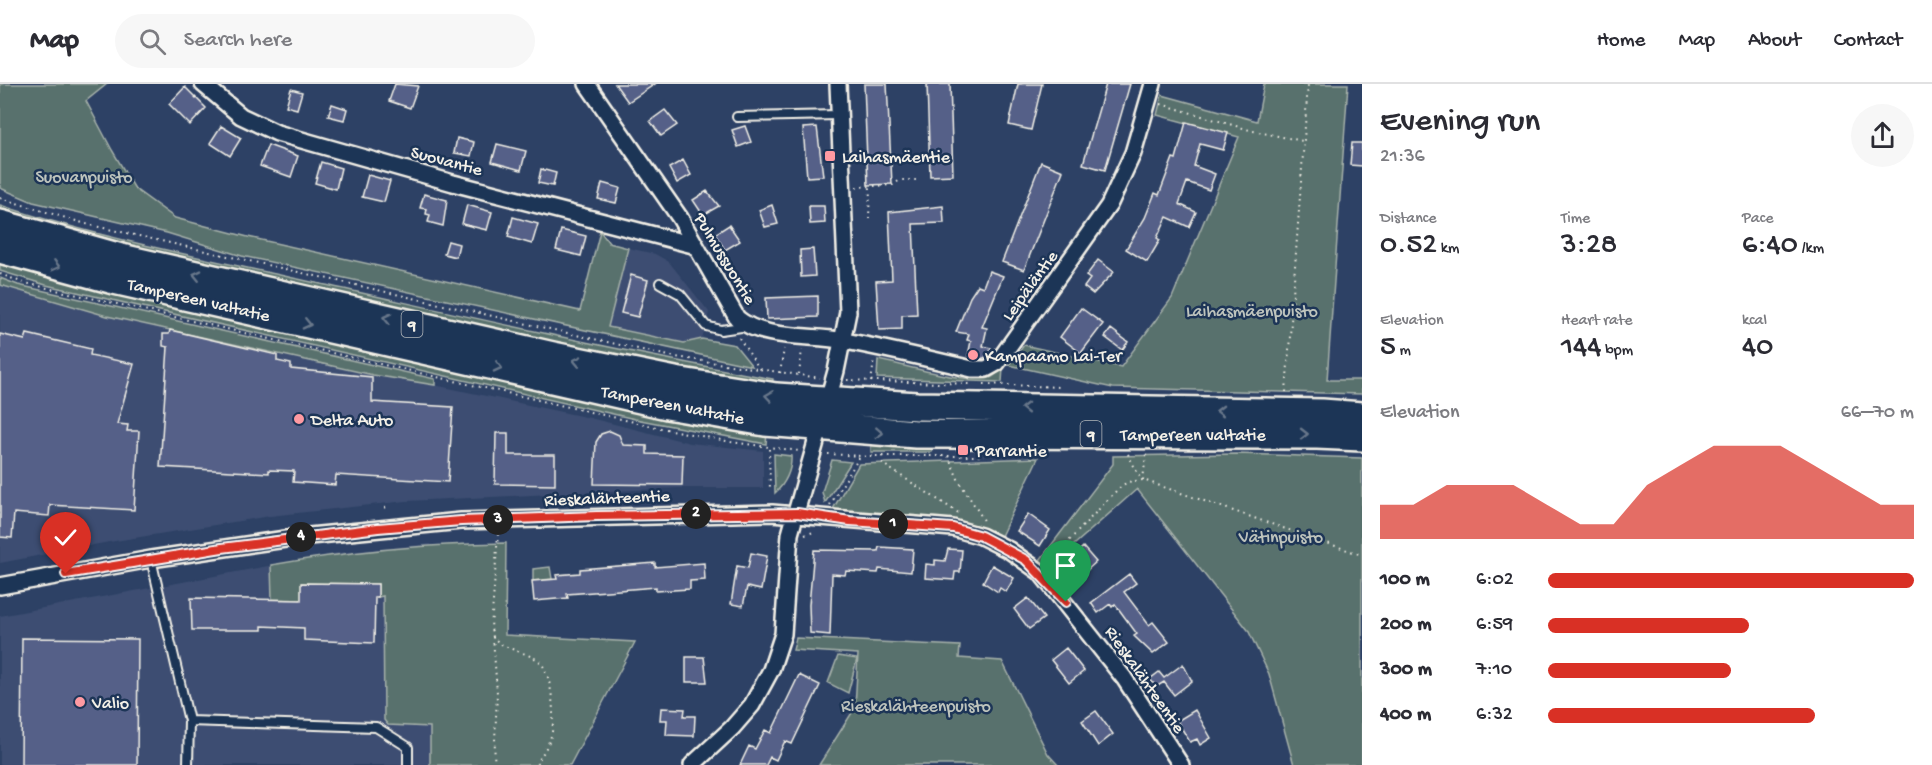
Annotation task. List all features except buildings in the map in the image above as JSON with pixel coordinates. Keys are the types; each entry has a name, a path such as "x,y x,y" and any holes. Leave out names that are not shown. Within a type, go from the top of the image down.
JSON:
{"highway":[{"name":"Tampereen valtatie","path":"0,224 121,258 553,356 675,381 776,397 917,406 1310,412 1362,416"},
{"name":"Tampereen valtatie","path":"0,249 114,280 667,405 765,422 907,434 1282,434 1362,437"}],"street":[{"name":"Suovantie","path":"203,84 241,116 277,133 453,183 693,245"},
{"name":"Pulmussuontie","path":"586,84 662,191 737,318 748,326 843,340"},
{"path":"692,765 744,715 771,670 783,634 789,540 843,340 848,296 838,84"},
{"name":"Leipäläntie","path":"843,340 972,369 986,369 997,363 1109,205 1133,153 1153,84"},
{"name":"Rieskalähteentie","path":"0,586 151,559 373,529 498,520 797,513 953,528 990,540 1026,560 1040,572 1124,678 1181,765"}],"lane":[{"path":"737,117 839,115"},
{"path":"660,283 680,294 706,326 731,329 748,326"},
{"path":"151,559 189,721 188,765"},
{"path":"189,721 376,727 408,747 408,765"}],"path":[{"path":"1286,395 1308,84"},
{"path":"1159,103 1253,130 1303,141"},
{"path":"856,187 893,185 900,180 920,180"},
{"path":"869,219 870,186"},
{"path":"0,198 108,229 669,356 813,377"},
{"path":"0,274 21,282 656,427 786,450"},
{"path":"731,329 761,371"},
{"path":"780,373 786,333"},
{"path":"870,381 876,348"},
{"path":"799,375 802,350"},
{"path":"769,448 770,491"},
{"path":"1126,451 1142,480"},
{"path":"1142,480 1146,451"},
{"path":"824,516 860,456"},
{"path":"882,456 883,464 967,520 971,533"},
{"path":"948,456 959,481 987,525 990,540"},
{"path":"1040,572 1117,490 1127,482 1142,480 1362,555"},
{"path":"385,507 386,511"},
{"path":"494,765 497,693 491,628 498,520"},
{"path":"493,638 539,661 547,669 553,724 551,736 536,765"}],"shaded area":[{"path":"628,248 655,254 669,262 709,312 702,339 684,343 608,327"},
{"path":"0,285 107,316 590,418 690,443 763,451 763,488 678,488 406,501 270,516 109,542 0,563"},
{"path":"431,544 456,765 0,765 0,616 338,553"}],"green space":[{"name":"Suovanpuisto","path":"0,84 107,84 86,101 135,189 175,218 248,237 580,311 600,231 609,243 628,248 608,327 684,343 702,339 735,345 752,366 242,256 167,233 33,202 0,188"},
{"name":"Laihasmäenpuisto","path":"1264,84 1348,84 1327,380 1362,380 1362,394 1113,388 1009,365 1024,345 1121,367 1172,298 1239,137 1157,115 1162,95 1257,121"},
{"path":"0,205 79,229 160,249 603,346 773,379 772,388 397,313 0,215"},
{"path":"0,260 767,433 766,444 635,419 46,285 0,271"},
{"path":"0,278 18,285 435,379 435,385 373,375 107,316 0,285"},
{"path":"878,360 970,379 992,377 1003,368 1002,382 877,378"},
{"path":"871,442 932,449 932,452 871,452"},
{"path":"774,454 791,456 787,476 775,493"},
{"name":"Vätinpuisto","path":"1237,454 1362,458 1362,765 1294,765 1269,674 1248,630 1137,489 1048,568 1040,560 1113,464 1113,456"},
{"path":"1038,458 1001,536 961,524 833,509 859,464"},
{"path":"832,460 851,462 825,503 822,492"},
{"path":"506,543 505,635 635,642 570,765 430,765 430,727 388,725 384,720 383,596 378,597 378,584 302,583 304,600 272,599 271,565 388,549"},
{"path":"550,567 552,579 533,581 533,569"},
{"name":"Rieskalähteenpuisto","path":"796,638 960,646 959,658 1002,661 1048,754 1058,765 819,765 855,708 858,654 793,650"},
{"path":"838,656 857,659 848,693 828,683"}],"place":[{"name":"Laihasmäentie","path":"830,156"},
{"name":"Kampaamo Lai-Ter","path":"973,355"},
{"name":"Delta Auto","path":"299,419"},
{"name":"Parrantie","path":"963,450"},
{"name":"Valio","path":"80,702"}],"route":[{"path":"66,574 299,537 461,521 797,513 850,521 953,528 981,536 1026,560 1040,572 1066,602"}]}
